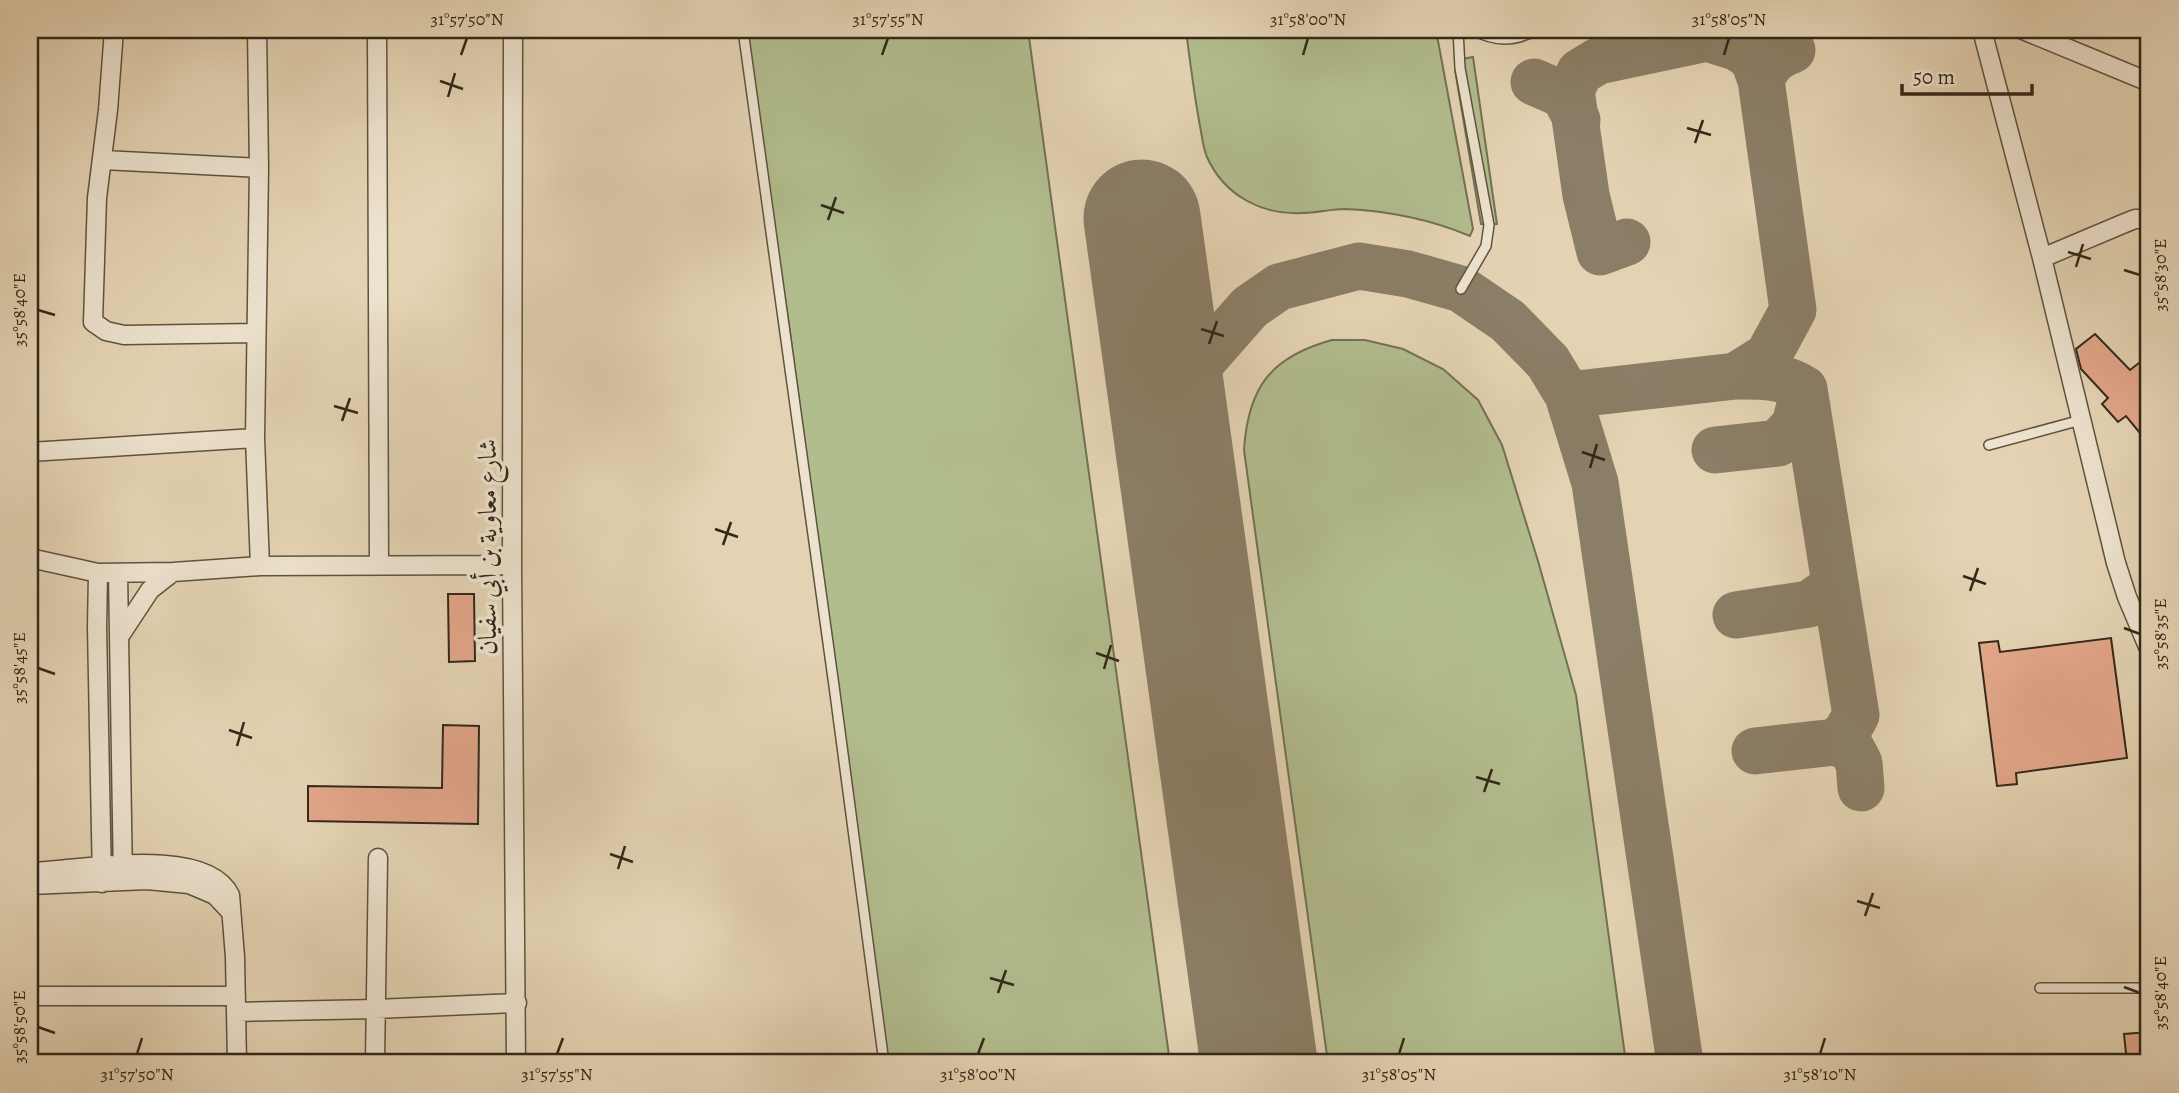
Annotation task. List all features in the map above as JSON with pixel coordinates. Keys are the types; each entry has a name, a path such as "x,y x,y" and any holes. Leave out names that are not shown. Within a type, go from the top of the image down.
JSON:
{"street":[{"path":"114,30 94,232 93,322 106,331 124,335 256,333"},
{"path":"257,30 259,168 255,438 260,566"},
{"path":"377,30 379,565"},
{"name":"شارع معاوية بن أبي سفيان","path":"513,30 512,565 516,1063"},
{"path":"2023,30 2149,82"},
{"path":"1986,34 2116,563 2149,649"},
{"path":"103,160 259,168"},
{"path":"2042,258 2135,219 2149,219"},
{"path":"30,452 255,438"},
{"path":"30,558 98,573 173,572 260,566 512,565"},
{"path":"119,637 150,590 173,572"},
{"path":"98,573 102,875"},
{"path":"118,573 122,873"},
{"path":"375,1063 378,858"},
{"path":"30,872 102,875"},
{"path":"30,885 122,873 147,880 188,884 215,895 231,912 236,1063"},
{"path":"30,996 376,1009 517,1003"}],"lane":[{"path":"743,30 884,1063"},
{"path":"1458,30 1460,68 1489,225 1486,247 1461,289"},
{"path":"1472,30 1488,38 1504,40 1537,30"},
{"path":"1989,445 2081,420"},
{"path":"2040,988 2149,988"}],"green space":[{"path":"746,30 1028,30 1170,1063 888,1063 790,333"},
{"path":"1186,30 1436,30 1473,229 1470,236 1409,217 1377,212 1345,209 1287,213 1258,206 1234,192 1214,170 1204,150"},
{"path":"1473,57 1497,224 1481,224 1455,70 1456,60"},
{"path":"1332,340 1365,340 1403,349 1443,369 1478,400 1502,445 1576,695 1626,1063 1328,1063 1244,450 1251,409 1266,378 1293,356"}],"building":[{"path":"2095,334 2130,370 2149,355 2149,444 2126,416 2118,422 2102,404 2108,398 2081,369 2076,349"},
{"path":"448,594 474,594 475,661 449,662"},
{"path":"2111,638 2127,758 2016,773 2017,784 1997,786 1979,643 1998,641 2000,652"},
{"path":"443,725 479,726 478,824 308,821 308,786 442,788"},
{"path":"2149,1032 2149,1063 2127,1063 2124,1034"}],"taxiway":[{"path":"1627,242 1600,252 1586,195 1571,90 1580,72 1598,61 1707,38 1738,48 1753,58 1761,80"},
{"path":"1568,395 1736,376 1768,356 1793,310 1761,80 1773,61 1792,50"},
{"path":"1534,82 1564,95 1577,120"},
{"path":"1175,456 1198,366 1250,307 1279,287 1359,266 1408,274 1461,289 1508,321 1548,362 1568,395 1595,483 1680,1063"},
{"path":"1736,376 1779,379 1804,389 1856,715 1846,733 1835,742 1755,751"},
{"path":"1715,450 1778,443 1795,425 1804,389"},
{"path":"1736,615 1809,604 1835,586"},
{"path":"1835,742 1851,748 1859,763 1861,788"}],"runway":[{"path":"1142,218 1259,1063"}]}
